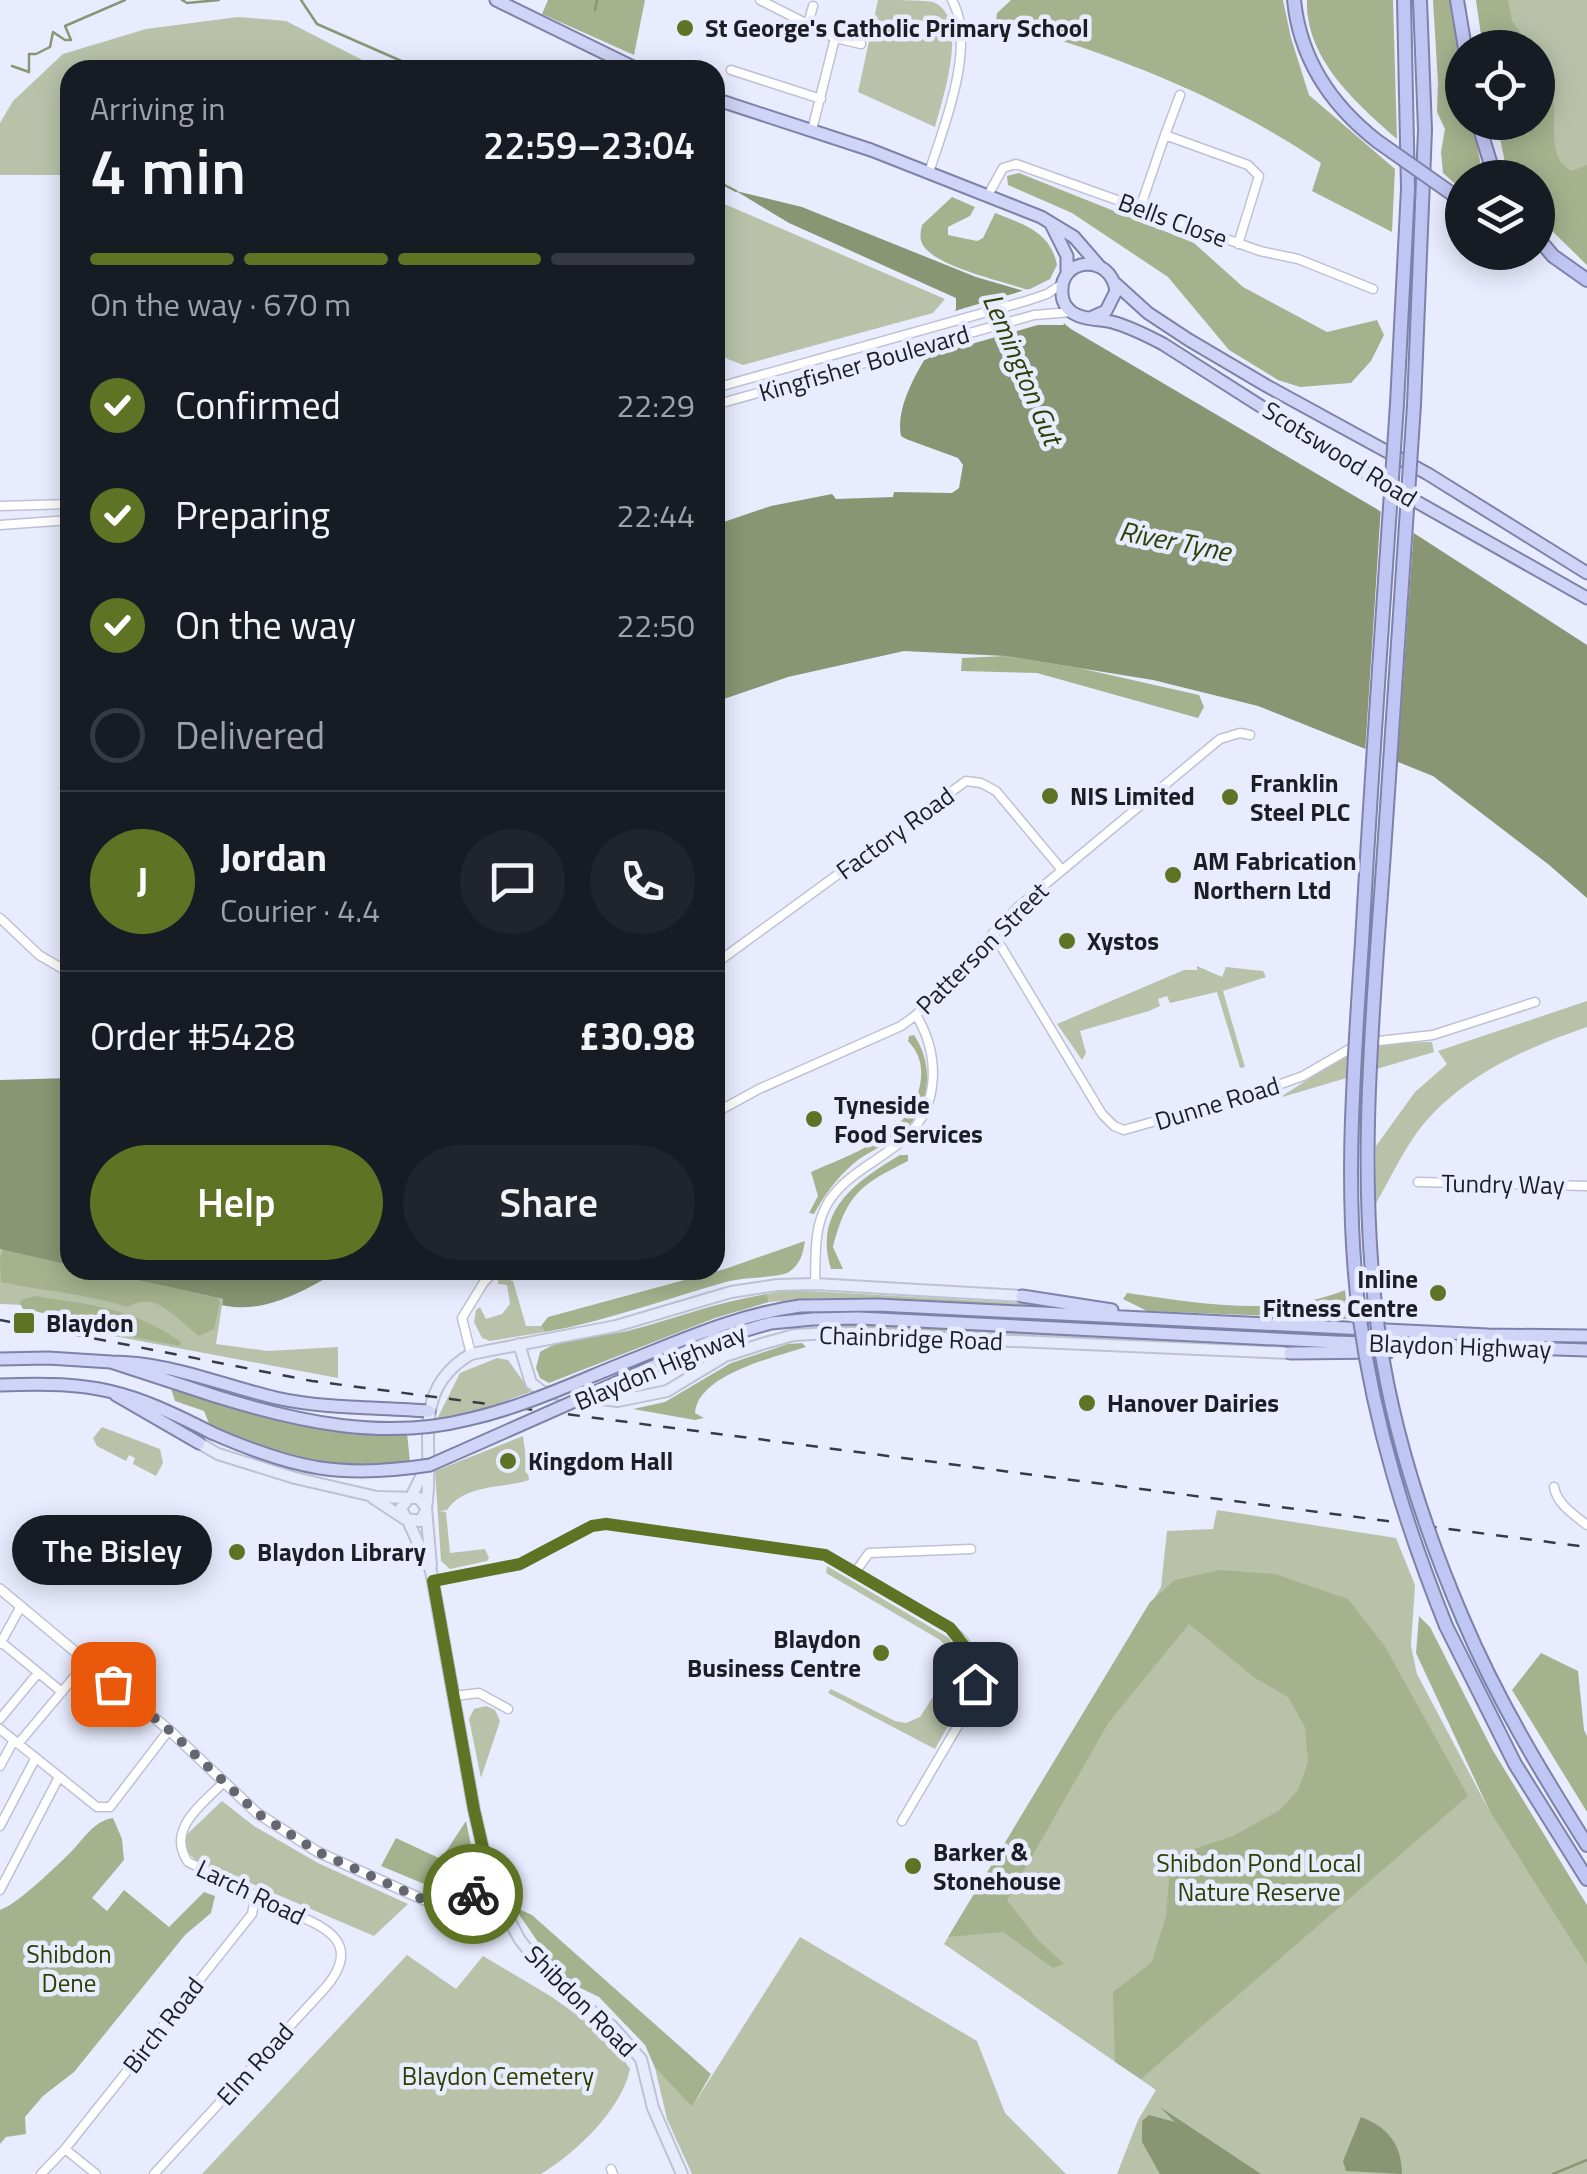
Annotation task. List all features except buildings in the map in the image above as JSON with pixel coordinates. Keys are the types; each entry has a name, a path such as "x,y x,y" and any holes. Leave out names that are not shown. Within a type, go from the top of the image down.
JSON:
{"highway":[{"path":"1294,0 1302,42 1318,77 1340,108 1376,141 1445,189"},
{"path":"1404,0 1408,190 1353,1085 1351,1212 1360,1318 1383,1441 1414,1546 1446,1626 1515,1764 1587,1879"},
{"path":"1420,0 1425,130 1414,406 1372,1048 1368,1218 1379,1336 1404,1452 1434,1549 1486,1672 1587,1846"},
{"path":"1457,0 1462,30"},
{"path":"1555,257 1587,280"}],"main road":[{"path":"496,0 619,60"},
{"path":"725,102 930,172 1048,221 1074,237 1113,280 1113,302 1106,311 1090,318 1066,312 1061,283 1068,256 1048,221"},
{"path":"1061,283 1085,264 1100,266"},
{"name":"Scotswood Road","path":"1113,280 1133,302 1189,340 1428,474 1587,573"},
{"name":"Scotswood Road","path":"1090,318 1127,326 1162,344 1364,472 1587,598"},
{"path":"368,1494 407,1520 420,1521 430,1484 429,1411 438,1382 453,1364 471,1354 616,1326 732,1292 815,1284 1022,1296 1150,1317"},
{"name":"Blaydon Highway","path":"0,1359 111,1362 304,1422 384,1428 466,1420 534,1400 729,1321 800,1306 878,1305 1488,1335 1587,1336"},
{"name":"Blaydon Highway","path":"0,1385 107,1388 143,1399 262,1455 322,1470 384,1472 430,1465 714,1338 772,1323 858,1318 1468,1348 1587,1350"},
{"name":"Chainbridge Road","path":"519,1344 531,1383 543,1392 618,1401 667,1391 725,1356 794,1335 830,1332 1290,1353"},
{"path":"1290,1353 1468,1348"},
{"path":"111,1362 141,1362 192,1372 279,1399 429,1411"},
{"path":"107,1388 218,1454 271,1472 368,1494 419,1498 426,1509 432,1576 492,1888"},
{"path":"428,1458 424,1477 401,1508 432,1576"},
{"name":"Shibdon Road","path":"492,1888 520,1940 536,1960 566,1991 612,2026 641,2058 653,2108 682,2174"}],"street":[{"path":"760,0 835,38 861,44"},
{"path":"930,172 960,61 961,29 952,0"},
{"path":"808,24 813,6"},
{"path":"812,130 835,38"},
{"path":"731,70 820,99"},
{"path":"1140,208 1180,95"},
{"path":"1166,135 1258,172 1257,188 1238,244"},
{"name":"Bells Close","path":"988,196 1000,171 1014,164 1238,244 1298,259 1373,289"},
{"name":"Kingfisher Boulevard","path":"725,385 907,335 1061,283"},
{"name":"Kingfisher Boulevard","path":"725,402 1034,315 1066,312"},
{"path":"0,506 60,504"},
{"path":"0,525 60,521"},
{"name":"Patterson Street","path":"725,1107 801,1069 889,1033 916,1015 1018,907 1220,739 1250,734"},
{"name":"Factory Road","path":"725,957 966,782 981,783 996,791 1062,870"},
{"path":"0,918 38,956 60,968"},
{"name":"Dunne Road","path":"993,933 1102,1114 1124,1130 1303,1076 1368,1040 1433,1034 1535,1002"},
{"path":"815,1284 818,1228 828,1202 847,1181 914,1129 928,1100 934,1078 932,1049 916,1015"},
{"name":"Tundry Way","path":"1418,1182 1587,1186"},
{"path":"471,1354 462,1318 488,1280"},
{"path":"1554,1487 1568,1510 1587,1525"},
{"path":"432,1576 520,1564 592,1526 606,1524 818,1553 856,1571 950,1628 963,1640 976,1670 973,1700 902,1821"},
{"path":"856,1571 869,1553 971,1549"},
{"path":"0,1589 169,1730 257,1813 318,1852 424,1900 448,1902 492,1888"},
{"path":"21,1606 0,1643 62,1692"},
{"path":"0,1766 16,1742 86,1663"},
{"path":"0,1719 38,1673"},
{"path":"454,1696 479,1693 508,1709"},
{"path":"0,1729 103,1807 110,1807 169,1730"},
{"path":"0,1826 35,1758"},
{"path":"0,1890 59,1777"},
{"name":"Larch Road","path":"223,1783 183,1827 180,1847 188,1862 255,1898 326,1929 340,1947"},
{"name":"Birch Road","path":"41,2174 252,1914 255,1898"},
{"name":"Elm Road","path":"154,2174 338,1972 340,1947"},
{"path":"65,2148 96,2174"}],"green space":[{"path":"548,0 645,0 634,55 542,14"},
{"path":"878,0 933,2 944,11 950,24 951,60 935,127 858,92"},
{"path":"1011,0 1283,0 1309,95 1395,169 1392,232 1312,191 1321,163 1246,118 1123,62 996,22 997,13"},
{"path":"1307,0 1393,0 1397,139 1350,95 1324,61 1309,21"},
{"path":"1433,0 1453,0 1458,30 1445,30 1445,129 1437,112"},
{"path":"1476,0 1587,0 1587,265 1555,234 1555,160 1505,160 1500,140 1555,140 1555,30 1480,30"},
{"path":"1476,0 1508,0 1512,21 1519,30 1480,30"},
{"path":"238,17 286,21 362,60 60,60 60,175 0,175 0,123 13,101 63,54 146,29"},
{"path":"1445,129 1445,140 1476,140 1480,160 1445,160 1445,175 1441,152"},
{"path":"1500,140 1554,140 1564,165 1572,171 1587,165 1587,265 1555,234 1555,160 1505,160"},
{"path":"1019,173 1194,243 1243,287 1327,332 1377,320 1384,335 1371,361 1351,383 1300,387 1278,380 1229,350 1168,277 1072,213 1008,185 1007,176"},
{"path":"952,197 975,207 970,216 948,227 948,235 977,241 983,238 995,213 1016,221 1049,244 1057,265 1050,279 1028,290 958,268 933,255 922,243 922,225"},
{"path":"725,204 945,299 933,313 743,365 725,358"},
{"path":"1005,656 1199,695 1204,707 1198,718 1037,673 961,671 962,658"},
{"path":"1197,966 1222,977 1226,967 1263,971 1266,977 1223,991 1245,1067 1240,1068 1217,992 1170,1003 1167,996 1158,999 1160,1006 1149,1011 1080,1031 1086,1053 1082,1060 1057,1024 1184,970 1197,970"},
{"path":"1587,1001 1587,1027 1494,1067 1435,1112 1412,1140 1375,1205 1376,1146 1415,1092 1447,1064 1438,1051"},
{"path":"914,1035 924,1056 927,1079 918,1113 898,1135 847,1169 814,1214 809,1213 818,1196 811,1172 881,1138 908,1113 921,1077 919,1058 908,1041"},
{"path":"1432,1042 1434,1052 1279,1098 1341,1058 1384,1043"},
{"path":"900,1155 908,1155 908,1161 878,1177 850,1203 833,1247 843,1269 831,1269 828,1231 842,1200 868,1176"},
{"path":"805,1241 800,1259 787,1273 726,1282 545,1332 541,1326 548,1317 684,1280 725,1280 725,1269"},
{"path":"0,1249 60,1263 60,1280 123,1280 223,1299 216,1344 268,1351 338,1347 338,1378 92,1332 93,1323 23,1309 24,1305 0,1304"},
{"path":"3,1249 60,1262 60,1280 138,1280 218,1298 214,1329 199,1336 166,1309 148,1302 128,1307 1,1282"},
{"path":"498,1280 513,1281 526,1326 541,1326 545,1332 490,1341 482,1338 474,1322 476,1310 480,1307 486,1319 502,1314 510,1304 507,1285 498,1284"},
{"path":"789,1290 1074,1306 1087,1310 822,1298 769,1302 767,1294"},
{"path":"1345,1290 1348,1319 1147,1311 1123,1299 1127,1293 1210,1304 1265,1306 1319,1299"},
{"path":"767,1294 769,1302 715,1318 549,1383 540,1378 536,1368 540,1352 561,1343 631,1330"},
{"path":"35,1296 129,1315 163,1331 181,1342 180,1346 94,1330 94,1322 23,1309 21,1300"},
{"path":"822,1323 1109,1335 1352,1350 822,1328"},
{"path":"802,1343 806,1347 740,1369 709,1388 699,1399 695,1413 704,1418 695,1420 633,1409 665,1402 731,1363"},
{"path":"497,1358 508,1360 531,1392 477,1411 437,1419 460,1373"},
{"path":"170,1385 286,1422 346,1431 407,1433 410,1462 332,1462 260,1446 210,1426 204,1411 175,1401"},
{"path":"102,1427 160,1449 163,1463 156,1476 133,1464 135,1458 129,1455 126,1461 97,1446 93,1438"},
{"path":"523,1436 529,1480 473,1491 440,1511 446,1512 450,1553 485,1549 489,1558 450,1569 441,1561 435,1471"},
{"name":"Shibdon Pond Local Nature Reserve","path":"1217,1510 1396,1538 1415,1585 1411,1646 1417,1674 1490,1812 1587,1966 1587,2174 1117,2174 1138,2120 1156,2090 944,1944 1161,1587 1167,1531 1213,1529"},
{"path":"827,1566 949,1638 959,1654 964,1668 963,1695 935,1749 828,1693 831,1689 906,1723 920,1717 950,1664 949,1650 940,1640 826,1573"},
{"path":"1220,1570 1275,1574 1348,1599 1384,1645 1468,1796 1141,2079 1115,2062 1113,1992 1152,1962 1166,1916 1170,1866 1188,1851 1233,1836 1280,1810 1298,1790 1308,1762 1305,1727 1288,1697 1255,1678 1189,1624 1109,1722 1007,1900 1037,1939 1064,1964 1053,1968 1003,1932 948,1937 1150,1602 1175,1580"},
{"path":"1419,1616 1430,1627 1492,1749 1587,1905 1587,1966 1490,1812 1416,1653"},
{"path":"1541,1653 1578,1671 1587,1736 1587,1812 1512,1690"},
{"path":"486,1706 495,1710 500,1721 481,1778 469,1719 474,1709"},
{"path":"222,1801 254,1826 318,1863 408,1904 374,1936 196,1860 184,1850 182,1839"},
{"name":"Shibdon Dene","path":"113,1818 122,1839 124,1860 92,1898 107,1911 124,1890 169,1927 204,1892 215,1896 211,1913 185,1935 74,2072 43,2096 25,2117 26,2134 6,2137 0,2144 0,1910 36,1885 94,1827"},
{"path":"466,1821 477,1874 464,1884 441,1891 381,1866 396,1838 441,1859"},
{"path":"514,1907 532,1915 711,2074 692,2107 655,2068 645,2045 599,1997 564,1980"},
{"path":"800,1937 977,2041 1005,2113 1066,2174 692,2174 667,2119 655,2068 692,2107"},
{"name":"Blaydon Cemetery","path":"407,1955 456,1989 483,1956 552,1997 608,2037 630,2069 618,2099 596,2129 541,2174 202,2174"}],"water":[{"name":"River Tyne","path":"736,191 802,207 976,277 1024,291 1071,329 1375,508 1587,645 1587,898 1433,776 1258,706 1153,680 1005,656 904,651 788,677 725,699 725,522 771,506 832,494 836,499 893,497 894,492 952,493 959,488 963,465 958,458 901,436 900,421 910,387 956,309 956,298 789,223"},
{"path":"60,1078 60,1263 0,1249 0,1080"},
{"path":"137,1280 322,1280 283,1299 253,1307 222,1305 223,1299"},
{"path":"1160,2107 1261,2174 1160,2174 1142,2142 1142,2121 1149,2115 1175,2122"},
{"path":"1361,2117 1392,2138 1402,2174 1346,2171 1343,2161"}],"pier":[{"path":"1029,289 1061,314 1064,325 1038,325 922,358 948,313"},
{"path":"1381,506 1414,527 1397,767 1365,754"}],"waterway":[{"name":"Lemington Gut","path":"12,66 29,72 29,54 50,47 53,32 71,40 65,26 125,0"},
{"name":"Lemington Gut","path":"182,0 219,0"},
{"name":"Lemington Gut","path":"301,0 317,24 399,60"},
{"path":"595,10 597,0"},
{"name":"Lemington Gut","path":"725,185 736,191"},
{"path":"1553,2174 1587,2160"}],"railway":[{"path":"0,1320 312,1381 1587,1547"}],"way so far":[{"path":"113,1684 169,1730 257,1813 318,1852 424,1900 448,1902 473,1894"}],"place":[{"name":"St George's Catholic Primary School","path":"685,28"},
{"name":"NIS Limited","path":"1050,796"},
{"name":"Franklin Steel PLC","path":"1230,797"},
{"name":"AM Fabrication Northern Ltd","path":"1173,875"},
{"name":"Xystos","path":"1067,941"},
{"name":"Tyneside Food Services","path":"814,1119"},
{"name":"Inline Fitness Centre","path":"1438,1293"},
{"name":"Blaydon","path":"24,1323"},
{"name":"Hanover Dairies","path":"1087,1403"},
{"name":"Kingdom Hall","path":"508,1461"},
{"name":"Blaydon Library","path":"237,1552"},
{"name":"Blaydon Business Centre","path":"881,1653"},
{"name":"The Bisley","path":"113,1684"},
{"name":"Barker & Stonehouse","path":"913,1866"}],"route":[{"path":"473,1894 492,1888 433,1581 520,1564 592,1526 606,1524 818,1553 856,1571 950,1628 972,1656 975,1684"}]}
